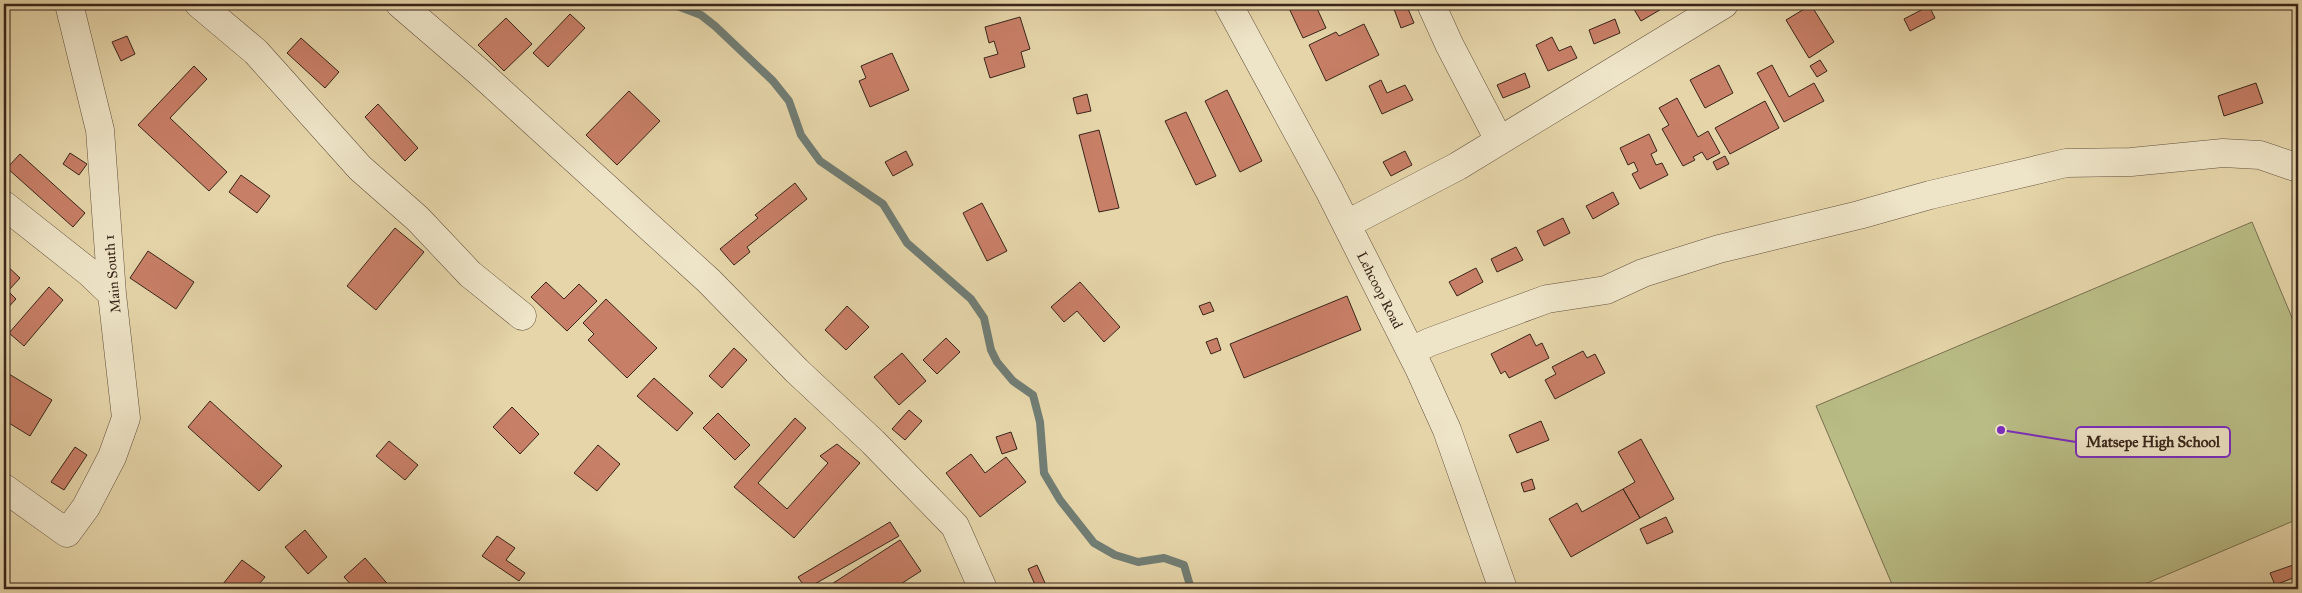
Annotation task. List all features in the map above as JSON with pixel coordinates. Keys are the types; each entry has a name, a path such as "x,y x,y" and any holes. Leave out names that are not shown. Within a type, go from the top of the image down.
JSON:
{"street":[{"name":"Main South 1","path":"4,488 67,533 86,507 112,457 126,418 112,294 100,130 70,4"},
{"path":"199,4 256,52 360,168 418,219 470,274 522,316"},
{"path":"400,4 479,72 709,281 797,371 873,442 955,526 983,589"},
{"name":"Lehcoop Road","path":"1228,4 1347,224 1411,351 1447,430 1503,589"},
{"path":"1431,4 1449,44 1499,140"},
{"path":"1347,224 1458,166 1724,4"},
{"path":"1411,351 1430,342 1547,299 1606,290 1643,273 1720,249 1859,215 1930,194 2066,163 2131,162 2222,153 2260,155 2298,168"},
{"path":"4,205 90,273 112,294"}],"green space":[{"path":"2252,222 2298,332 2298,519 2133,589 1894,589 1816,406"}],"building":[{"path":"1287,4 1315,4 1326,28 1303,38"},
{"path":"1406,4 1414,23 1401,28 1394,9"},
{"path":"1636,4 1670,4 1641,21 1632,6"},
{"path":"1811,5 1834,42 1809,58 1786,20"},
{"path":"1929,6 1935,18 1910,31 1904,19"},
{"path":"570,14 585,28 548,67 533,53"},
{"path":"1020,17 1030,49 1021,52 1025,67 990,78 984,58 998,54 994,41 989,43 985,27"},
{"path":"506,18 532,44 504,71 478,45"},
{"path":"1615,19 1620,33 1594,44 1589,30"},
{"path":"1364,24 1379,55 1326,81 1309,45 1336,32 1339,36"},
{"path":"127,36 135,54 121,61 112,42"},
{"path":"1552,37 1559,51 1571,46 1577,58 1548,71 1536,45"},
{"path":"301,38 339,72 325,88 287,53"},
{"path":"892,53 909,90 870,107 859,81 866,78 861,66"},
{"path":"1820,60 1827,71 1817,77 1810,66"},
{"path":"1719,65 1733,93 1705,108 1690,80"},
{"path":"1772,65 1789,97 1814,83 1824,101 1784,122 1757,73"},
{"path":"194,66 207,79 170,118 227,172 209,191 138,125"},
{"path":"1525,73 1530,87 1503,98 1497,85"},
{"path":"1381,80 1387,93 1405,85 1413,100 1382,114 1369,86"},
{"path":"2256,83 2263,103 2224,116 2218,96"},
{"path":"1227,90 1262,161 1240,172 1205,101"},
{"path":"629,91 660,121 617,165 586,135"},
{"path":"1087,94 1091,111 1077,114 1073,98"},
{"path":"1677,98 1698,137 1708,131 1720,153 1707,160 1702,152 1693,157 1695,160 1683,166 1662,129 1669,125 1659,108"},
{"path":"1765,101 1779,128 1730,154 1715,128"},
{"path":"378,104 418,148 405,161 365,117"},
{"path":"1186,112 1216,176 1196,185 1165,121"},
{"path":"1099,130 1119,208 1099,212 1079,135"},
{"path":"1649,134 1657,151 1651,154 1656,165 1662,163 1668,175 1640,189 1632,174 1638,171 1634,162 1628,165 1620,148"},
{"path":"906,151 913,165 893,176 885,162"},
{"path":"1405,151 1412,165 1391,176 1383,162"},
{"path":"70,153 87,164 79,175 63,164"},
{"path":"20,154 85,213 73,227 7,168"},
{"path":"1725,156 1729,164 1717,170 1713,162"},
{"path":"241,175 270,196 257,213 229,192"},
{"path":"795,183 807,199 747,247 750,252 734,265 720,249 758,218 755,215"},
{"path":"1613,192 1619,204 1593,219 1586,206"},
{"path":"982,203 1007,251 987,261 963,213"},
{"path":"1563,218 1570,233 1544,246 1537,231"},
{"path":"395,228 424,252 376,310 347,286"},
{"path":"1516,247 1523,260 1497,272 1491,259"},
{"path":"148,251 194,282 176,309 130,278"},
{"path":"4,263 20,278 8,291 16,299 4,312"},
{"path":"1476,268 1483,282 1457,296 1449,282"},
{"path":"546,282 564,299 579,284 597,301 567,331 531,297"},
{"path":"1080,282 1120,327 1104,342 1077,311 1064,322 1051,307"},
{"path":"49,287 63,300 24,346 9,333"},
{"path":"1347,296 1361,330 1244,378 1230,344"},
{"path":"606,299 657,348 627,378 588,340 594,334 583,323"},
{"path":"1210,302 1214,311 1203,315 1199,306"},
{"path":"847,306 869,327 846,350 825,330"},
{"path":"1530,334 1536,346 1542,343 1549,358 1509,378 1505,371 1501,374 1491,354"},
{"path":"946,338 960,352 937,374 923,360"},
{"path":"1217,338 1221,350 1211,354 1206,342"},
{"path":"734,348 747,360 722,388 709,376"},
{"path":"1583,351 1587,358 1595,354 1605,373 1555,399 1545,380 1556,374 1552,367"},
{"path":"902,353 926,381 899,405 874,377"},
{"path":"4,371 52,400 30,436 4,420"},
{"path":"654,378 693,413 677,431 637,396"},
{"path":"210,401 282,466 259,491 188,427"},
{"path":"512,407 539,434 520,454 493,427"},
{"path":"909,410 922,421 905,440 892,429"},
{"path":"718,413 750,445 735,460 703,428"},
{"path":"795,418 806,428 758,483 787,509 828,463 820,456 837,444 860,463 794,538 734,487"},
{"path":"1541,421 1549,440 1517,453 1509,435"},
{"path":"1011,432 1017,449 1002,454 996,437"},
{"path":"1641,439 1674,499 1640,518 1623,489 1635,482 1618,452"},
{"path":"389,441 418,465 405,480 376,456"},
{"path":"598,445 620,464 597,491 574,473"},
{"path":"75,447 87,455 64,490 51,482"},
{"path":"971,454 985,473 1006,457 1026,482 980,517 946,473"},
{"path":"1532,479 1535,489 1524,492 1521,483"},
{"path":"1623,489 1640,518 1571,557 1549,519 1577,503 1582,512"},
{"path":"1666,517 1673,532 1647,544 1640,529"},
{"path":"890,522 899,536 806,589 798,577"},
{"path":"305,530 327,557 308,574 285,547"},
{"path":"497,536 515,548 506,560 525,573 519,581 482,556"},
{"path":"900,540 921,571 893,589 824,589"},
{"path":"365,558 392,589 355,589 344,577"},
{"path":"242,560 265,577 255,589 219,589"},
{"path":"2296,564 2298,576 2275,585 2270,573"},
{"path":"1037,565 1045,583 1036,587 1028,569"}],"waterway":[{"path":"672,4 701,15 773,81 789,101 801,135 820,161 883,204 907,243 971,299 984,318 991,350 997,362 1013,381 1033,395 1040,422 1044,473 1060,500 1094,543 1115,555 1138,562 1164,558 1184,565 1191,589"}],"place":[{"name":"Matsepe High School","path":"2001,430"}]}
